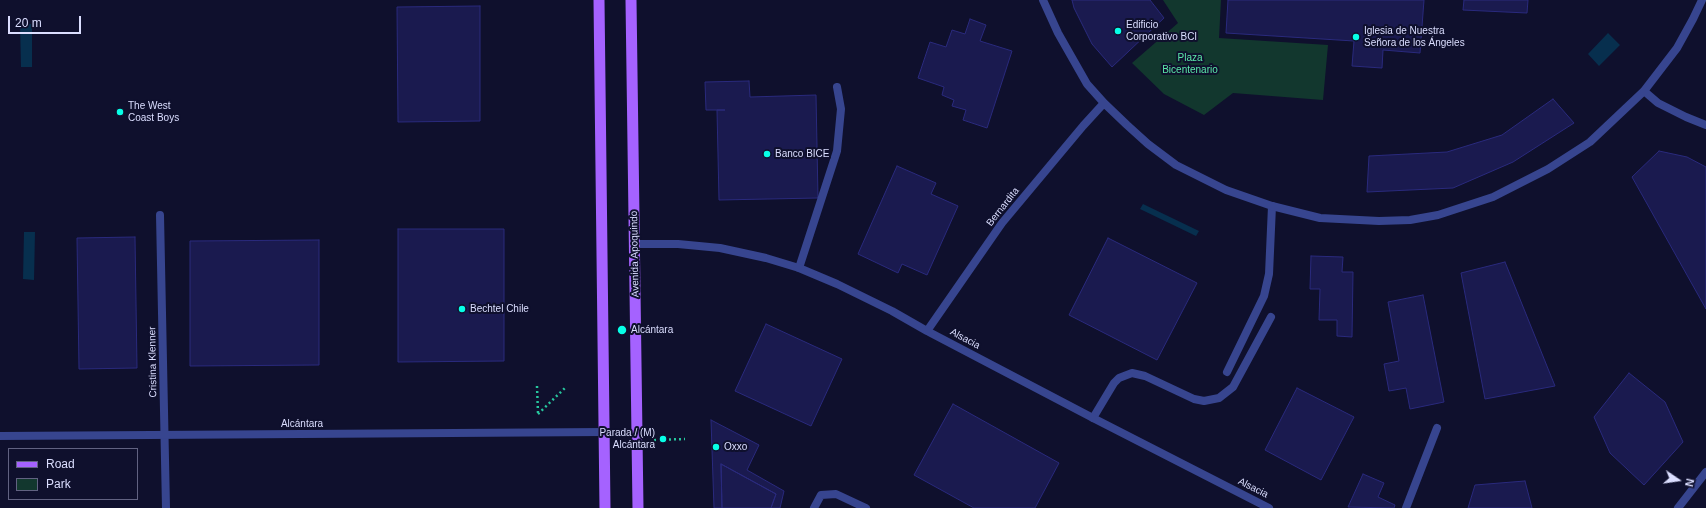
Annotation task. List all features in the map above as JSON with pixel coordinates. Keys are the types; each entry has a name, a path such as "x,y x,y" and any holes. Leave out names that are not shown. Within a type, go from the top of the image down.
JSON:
{"main road":[{"path":"599,0 605,508"},
{"name":"Avenida Apoquindo","path":"631,0 638,508"}],"street":[{"path":"1043,0 1058,33 1087,84 1104,103 1148,144 1176,165 1226,190 1272,206 1320,218 1379,221 1410,220 1438,215 1466,207 1521,185 1590,142 1644,91 1677,48 1702,0"},
{"path":"799,268 838,151 841,109 837,87"},
{"path":"1644,91 1658,103 1706,125"},
{"name":"Bernardita","path":"927,331 1002,223 1104,103"},
{"path":"1227,372 1264,296 1268,274 1272,206"},
{"name":"Cristina Klenner","path":"160,215 166,508"},
{"name":"Alsacia","path":"635,244 678,244 720,248 766,258 799,268 837,284 892,311 927,331 1093,418 1269,508"},
{"path":"1093,418 1114,383 1119,378 1132,373 1145,376 1194,399 1204,401 1219,398 1233,387 1271,317"},
{"path":"1406,508 1437,428"},
{"name":"Alcántara","path":"0,436 604,432"},
{"path":"1678,508 1706,472"},
{"path":"814,508 821,495 836,494 866,508"}],"path":[{"path":"537,386 538,414 565,388"},
{"path":"637,440 684,439"}],"green space":[{"name":"Plaza Bicentenario","path":"1163,0 1221,0 1219,38 1328,45 1323,100 1233,93 1204,115 1164,94 1132,63 1178,23"}],"water":[{"path":"20,23 32,24 32,67 21,67"},
{"path":"1608,33 1620,45 1599,66 1588,54"},
{"path":"1143,204 1199,231 1196,236 1140,209"},
{"path":"24,232 35,232 34,280 23,279"}],"building":[{"name":"Edificio Corporativo BCI","path":"1072,0 1150,0 1164,18 1112,67 1092,44 1074,8"},
{"name":"Iglesia de Nuestra Señora de los Ángeles","path":"1228,0 1424,0 1420,53 1383,50 1382,68 1352,66 1354,41 1226,33"},
{"path":"1464,0 1528,0 1527,13 1463,10"},
{"path":"480,6 480,121 398,122 397,7"},
{"path":"970,19 986,25 980,41 1012,51 987,128 963,120 966,110 952,106 954,100 942,95 944,87 918,78 930,42 946,47 952,30 965,34"},
{"name":"Banco BICE","path":"749,81 750,97 816,95 818,198 719,200 717,110 706,110 705,82"},
{"path":"1553,99 1574,123 1513,162 1453,188 1367,192 1369,156 1447,152 1502,135"},
{"path":"1659,151 1687,157 1706,167 1706,309 1632,177"},
{"path":"897,166 936,183 931,194 958,206 927,275 902,264 898,273 858,254"},
{"path":"398,229 504,229 504,361 398,362"},
{"path":"135,237 137,368 79,369 77,238"},
{"path":"1108,238 1197,283 1157,360 1069,315"},
{"path":"319,240 319,365 190,366 190,241"},
{"path":"1311,256 1343,257 1342,272 1353,272 1352,337 1337,336 1337,320 1319,320 1320,289 1310,289"},
{"path":"1505,262 1555,386 1485,399 1461,273"},
{"path":"1423,295 1444,402 1410,409 1406,388 1389,391 1384,364 1399,361 1388,302"},
{"path":"766,324 842,359 811,426 735,391"},
{"path":"1629,373 1665,402 1683,442 1644,485 1610,453 1594,417"},
{"path":"1297,388 1354,417 1321,480 1265,450"},
{"path":"953,404 1059,463 1035,508 974,508 914,475"},
{"path":"711,420 759,445 747,470 784,491 780,508 771,508 776,494 721,464 722,508 714,508"},
{"path":"721,464 776,494 771,508 722,508"},
{"path":"1363,474 1384,483 1378,497 1395,505 1394,508 1348,507"},
{"path":"1525,481 1532,508 1468,508 1475,485"}],"place":[{"name":"Edificio Corporativo BCI","path":"1118,31"},
{"name":"Iglesia de Nuestra Señora de los Ángeles","path":"1356,37"},
{"name":"The West Coast Boys","path":"120,112"},
{"name":"Banco BICE","path":"767,154"},
{"name":"Bechtel Chile","path":"462,309"},
{"name":"Alcántara","path":"622,330"},
{"name":"Parada / (M) Alcántara","path":"663,439"},
{"name":"Oxxo","path":"716,447"}]}
